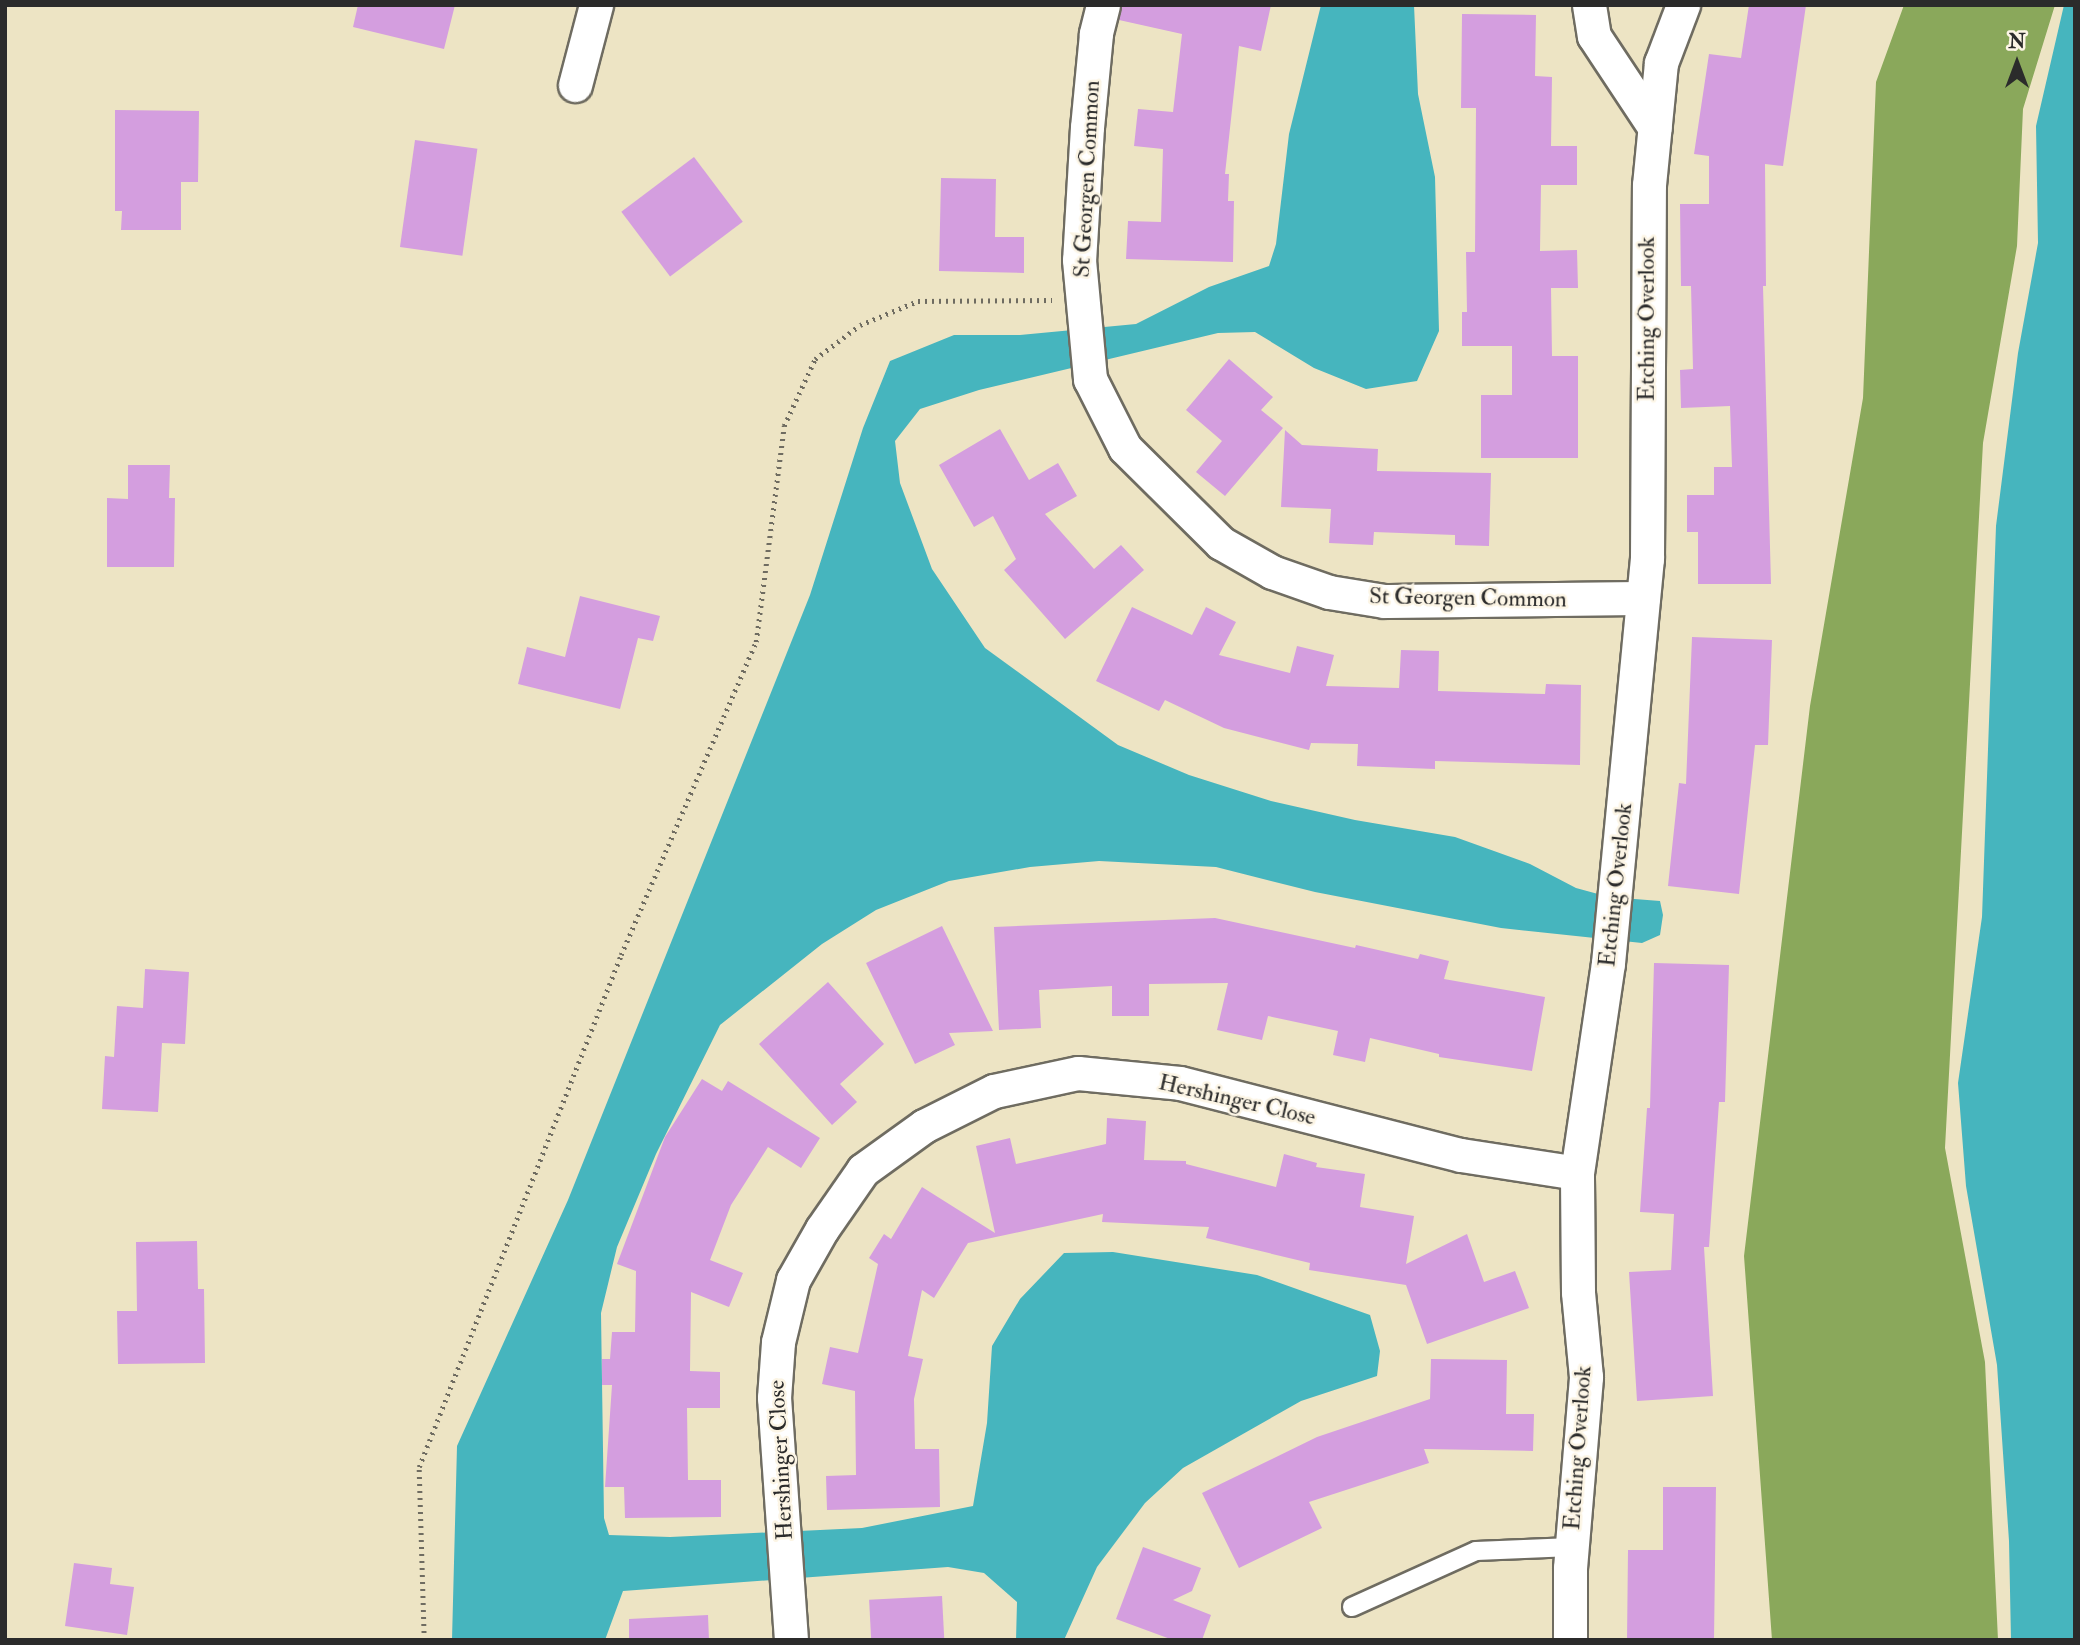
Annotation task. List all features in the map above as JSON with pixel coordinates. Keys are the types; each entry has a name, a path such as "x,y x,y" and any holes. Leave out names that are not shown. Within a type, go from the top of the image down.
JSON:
{"street":[{"path":"575,85 596,5"},
{"name":"St Georgen Common","path":"1103,5 1096,34 1087,127 1079,260 1090,379 1125,448 1220,542 1272,572 1329,592 1384,601 1643,598"},
{"path":"1589,5 1594,36 1655,128"},
{"name":"Etching Overlook","path":"1570,1640 1572,1547 1586,1377 1578,1292 1577,1173 1608,962 1647,559 1648,186 1661,63 1683,5"},
{"name":"Hershinger Close","path":"791,1640 774,1398 778,1342 793,1280 822,1229 863,1170 924,1126 994,1091 1078,1073 1180,1083 1461,1155 1577,1173"}],"lane":[{"path":"1352,1607 1476,1551 1572,1547"}],"path":[{"path":"424,1640 419,1467 621,955 756,642 783,426 815,359 860,325 918,301 1082,300"}],"green space":[{"path":"1904,5 2055,5 2023,109 2017,246 1983,443 1945,1148 1985,1362 1998,1640 1772,1640 1744,1256 1810,706 1863,398 1876,82"}],"water":[{"path":"1321,5 1414,5 1418,94 1435,177 1439,331 1417,381 1366,389 1314,368 1255,332 1218,333 979,390 920,409 895,441 900,483 932,569 985,648 1118,745 1189,775 1271,801 1355,820 1455,837 1530,864 1576,888 1609,897 1660,901 1663,915 1660,935 1642,943 1501,928 1315,892 1216,867 1099,861 1030,867 949,881 876,910 822,944 720,1025 656,1154 617,1247 601,1313 604,1518 609,1535 670,1537 862,1528 973,1506 987,1423 992,1346 1020,1299 1064,1253 1113,1252 1257,1275 1370,1315 1380,1351 1377,1376 1301,1401 1183,1468 1145,1503 1097,1567 1064,1640 1016,1640 1017,1602 984,1573 948,1567 623,1591 605,1640 452,1640 457,1446 568,1200 810,595 863,428 890,361 954,335 1020,335 1136,324 1209,287 1269,266 1276,244 1289,134"},
{"path":"2064,5 2075,5 2075,1640 2011,1640 2009,1541 1997,1365 1966,1186 1958,1083 1982,917 1996,526 2018,353 2038,243 2036,126"}],"building":[{"path":"358,5 455,5 444,49 353,27"},
{"path":"1122,5 1271,5 1261,51 1239,46 1225,174 1229,174 1228,201 1234,201 1233,262 1126,259 1128,221 1161,222 1163,149 1134,146 1138,109 1173,112 1182,34 1119,20"},
{"path":"1749,5 1806,5 1783,166 1765,164 1766,286 1763,286 1771,584 1698,584 1698,532 1687,532 1687,495 1714,495 1714,467 1732,467 1730,406 1681,408 1680,370 1693,369 1691,286 1681,286 1680,204 1709,204 1709,156 1694,154 1709,54 1741,58"},
{"path":"1462,14 1536,15 1535,76 1552,77 1551,146 1577,146 1577,185 1541,185 1540,251 1577,250 1578,288 1551,288 1552,356 1578,356 1578,458 1481,458 1481,395 1512,395 1512,346 1462,346 1462,312 1467,312 1466,252 1475,252 1476,108 1461,108"},
{"path":"115,110 199,111 198,182 181,182 181,230 121,230 122,211 115,211"},
{"path":"415,140 477,149 462,256 400,247"},
{"path":"694,157 743,222 670,276 621,212"},
{"path":"941,178 996,179 995,237 1024,237 1024,273 939,271"},
{"path":"1229,359 1273,397 1261,410 1283,428 1225,496 1196,472 1222,441 1186,410"},
{"path":"1000,429 1029,480 1058,463 1077,496 1045,514 1094,569 1121,545 1144,570 1065,639 1004,570 1016,559 993,516 974,527 939,465"},
{"path":"1285,430 1302,445 1378,449 1377,471 1491,473 1489,546 1455,545 1455,535 1374,532 1373,545 1329,543 1331,509 1281,507"},
{"path":"128,465 170,465 169,498 175,498 174,567 107,567 107,498 128,499"},
{"path":"580,596 660,616 653,641 638,638 620,709 518,684 527,647 565,657"},
{"path":"1132,607 1192,635 1206,607 1236,622 1219,655 1290,673 1297,646 1334,655 1326,686 1399,688 1401,650 1439,651 1438,691 1545,694 1546,684 1581,685 1580,765 1435,761 1435,769 1357,766 1358,744 1311,743 1309,750 1224,728 1165,700 1159,711 1096,681"},
{"path":"1692,637 1772,640 1768,745 1755,745 1739,894 1668,886 1679,783 1686,784"},
{"path":"1215,918 1355,948 1356,945 1418,959 1420,954 1449,961 1444,979 1545,997 1532,1071 1439,1057 1439,1054 1370,1038 1365,1062 1333,1055 1338,1031 1268,1016 1262,1040 1217,1030 1228,983 1149,984 1149,1016 1112,1016 1112,986 1039,990 1041,1028 999,1030 994,927"},
{"path":"942,926 993,1031 949,1033 955,1045 915,1064 866,963"},
{"path":"1654,963 1729,965 1725,1102 1719,1102 1709,1247 1704,1247 1713,1396 1637,1401 1629,1272 1671,1270 1674,1214 1640,1212 1647,1108 1650,1108"},
{"path":"145,969 189,972 185,1044 162,1043 158,1112 102,1109 105,1056 114,1057 117,1006 143,1008"},
{"path":"828,982 884,1044 840,1084 857,1102 832,1125 759,1044"},
{"path":"702,1079 722,1091 728,1081 820,1138 801,1168 768,1147 731,1205 710,1260 743,1273 729,1307 691,1292 690,1371 720,1372 720,1408 687,1408 688,1480 721,1480 721,1517 625,1518 624,1487 605,1487 612,1385 602,1385 602,1359 610,1359 612,1332 635,1332 636,1271 617,1264 665,1137"},
{"path":"1107,1118 1146,1121 1144,1160 1186,1161 1186,1164 1276,1187 1284,1154 1317,1163 1316,1167 1365,1174 1360,1207 1414,1216 1406,1264 1467,1234 1484,1282 1515,1271 1529,1308 1427,1344 1406,1285 1309,1270 1310,1263 1206,1238 1209,1227 1102,1222 1103,1214 968,1243 934,1298 922,1290 908,1356 923,1359 914,1399 915,1449 939,1449 940,1507 827,1510 826,1476 856,1475 855,1391 822,1384 830,1347 858,1353 878,1264 869,1258 884,1234 891,1239 922,1187 995,1233 976,1146 1010,1138 1016,1164 1106,1144"},
{"path":"197,1241 198,1289 204,1289 205,1363 118,1364 117,1311 137,1311 136,1242"},
{"path":"1431,1359 1507,1360 1506,1414 1534,1414 1533,1451 1424,1449 1429,1463 1309,1502 1322,1528 1239,1568 1202,1493 1317,1437 1430,1399"},
{"path":"1663,1487 1716,1487 1714,1640 1627,1640 1628,1550 1663,1550"},
{"path":"1143,1547 1201,1568 1192,1591 1173,1600 1211,1615 1202,1640 1173,1640 1116,1619"},
{"path":"74,1563 112,1568 110,1584 134,1587 127,1635 65,1626"},
{"path":"942,1596 944,1640 871,1640 869,1600"},
{"path":"708,1615 709,1640 629,1640 629,1619"}]}
